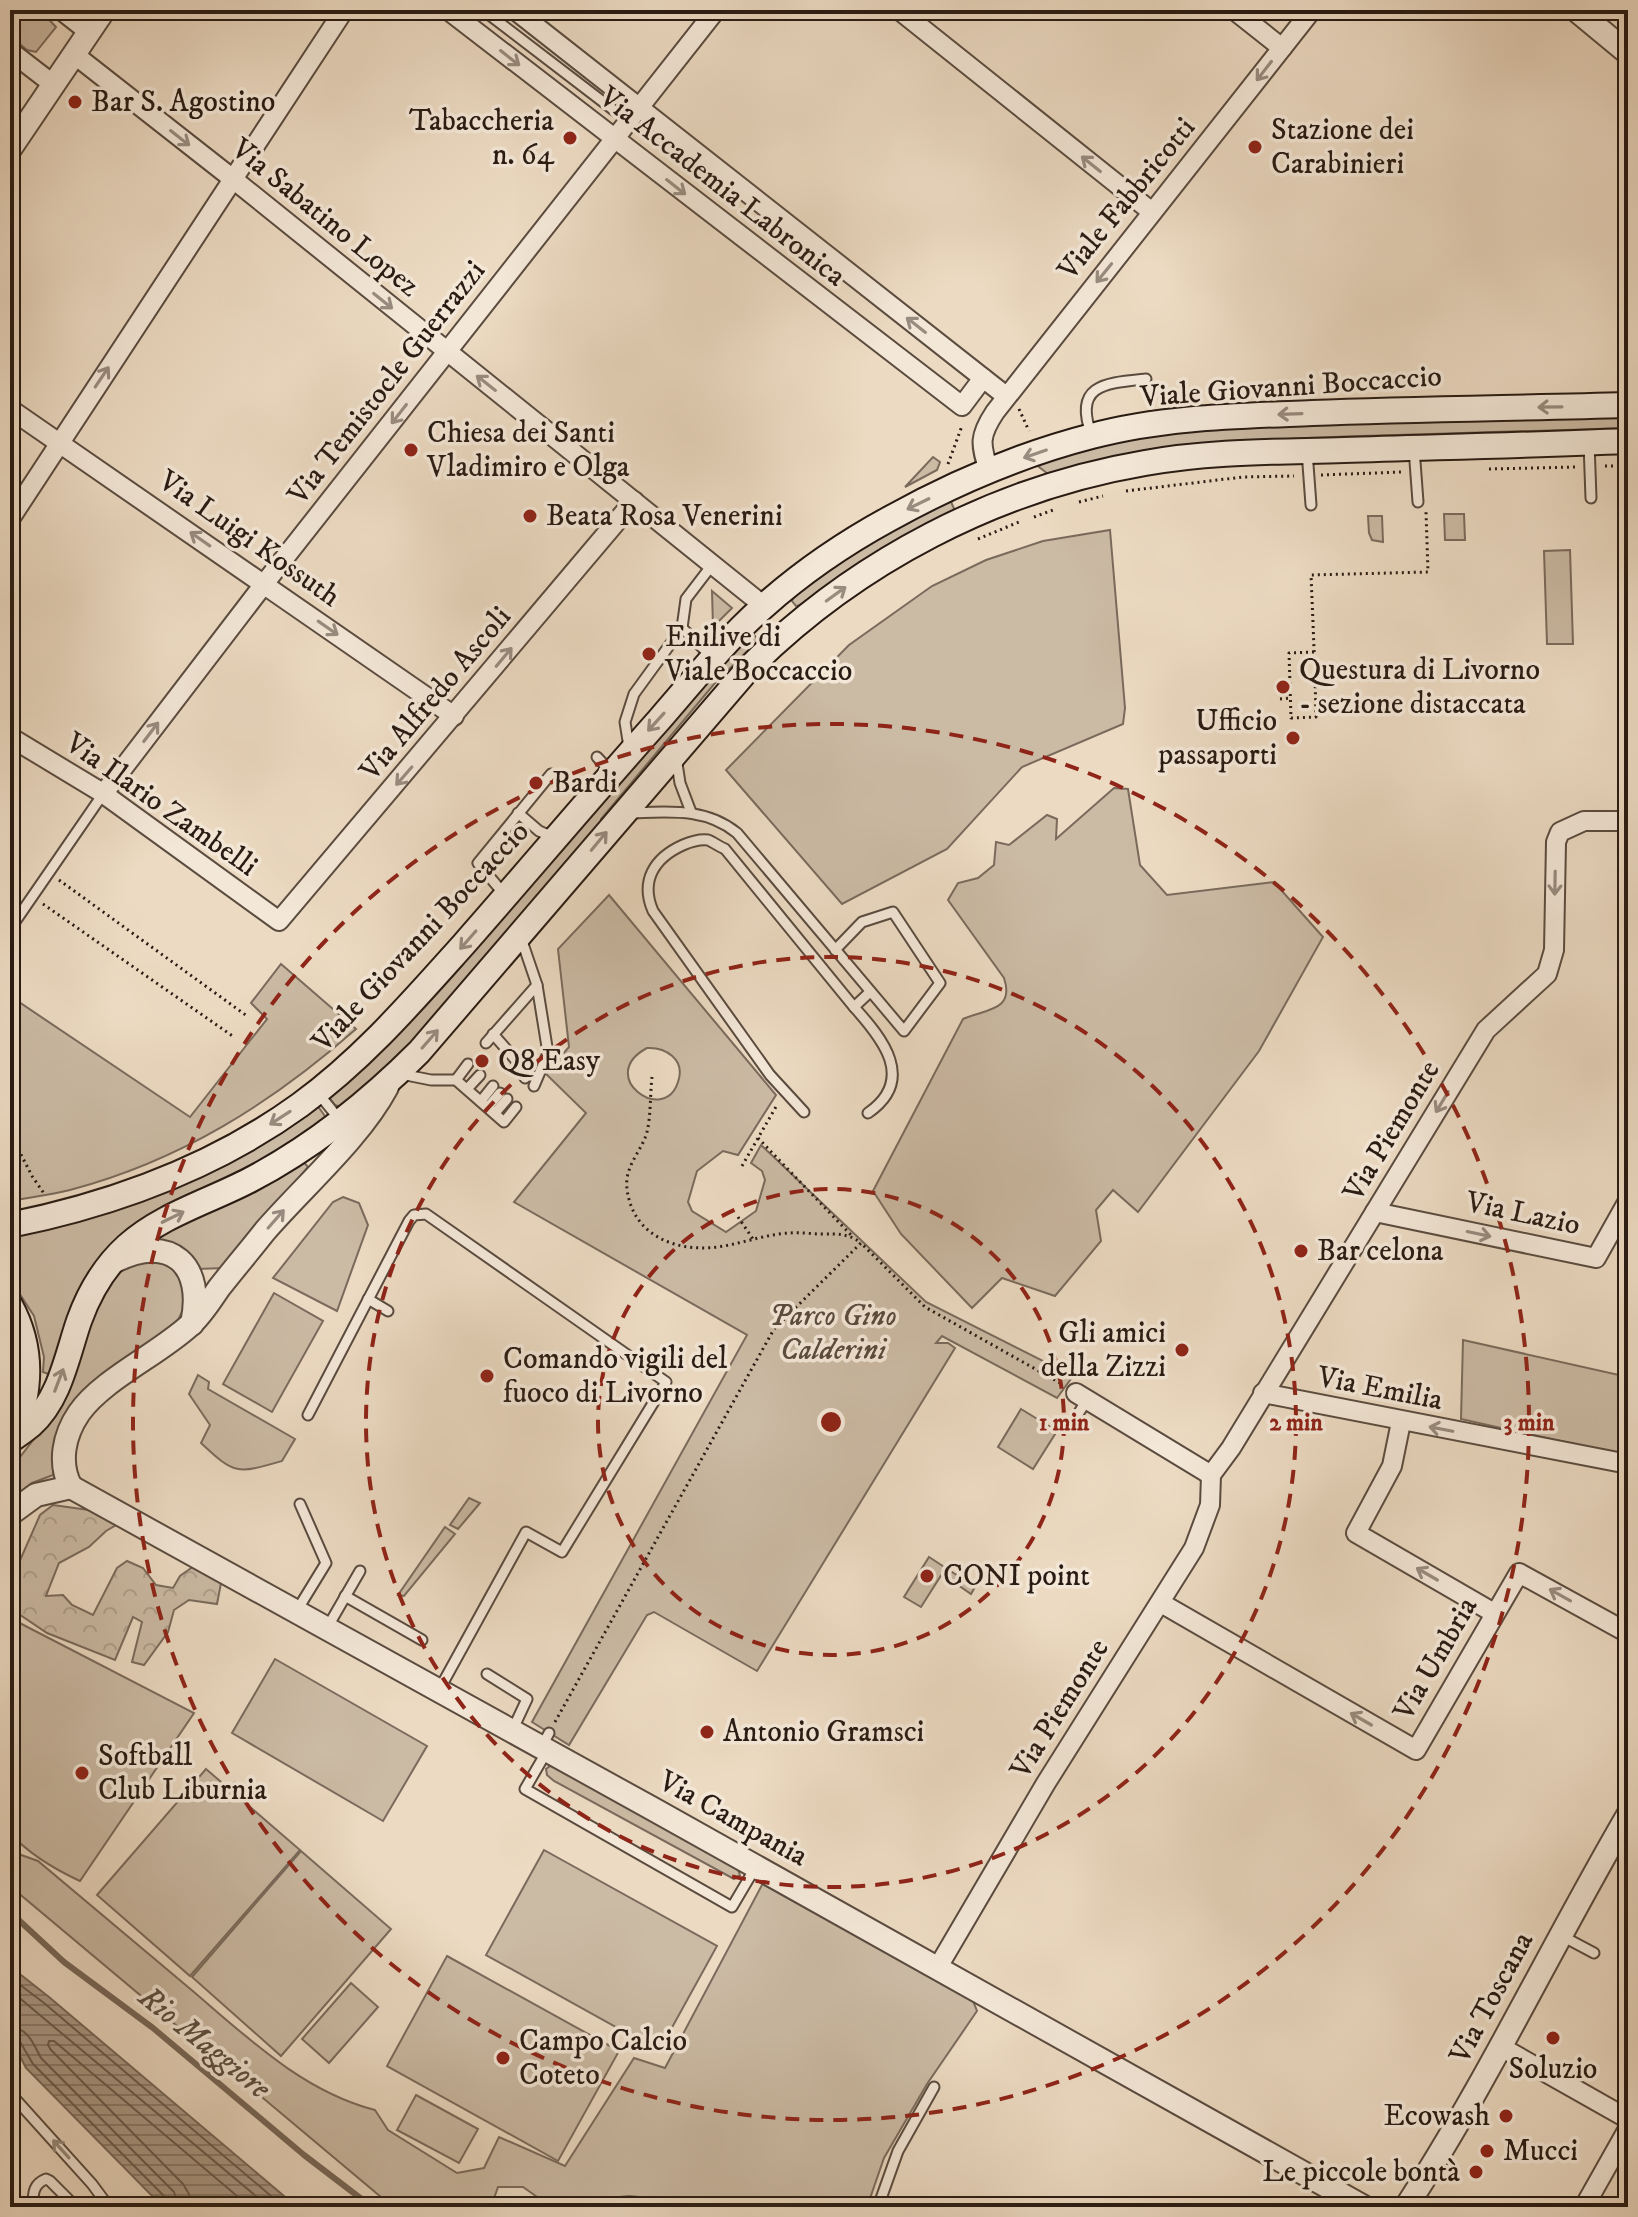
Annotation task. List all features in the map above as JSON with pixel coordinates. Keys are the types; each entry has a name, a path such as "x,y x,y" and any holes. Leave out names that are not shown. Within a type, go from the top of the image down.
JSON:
{"main road":[{"name":"Viale Giovanni Boccaccio","path":"10,1225 88,1208 167,1179 225,1152 318,1092 386,1031 506,896 556,838 604,765 630,752 713,658 764,606 886,520 989,471 1092,436 1151,425 1237,416 1628,405"},
{"name":"Viale Giovanni Boccaccio","path":"11,1441 32,1424 55,1392 84,1308 111,1263 145,1231 251,1179 341,1121 394,1077 749,668 788,631 874,568 963,519 1003,503 1082,476 1144,463 1212,455 1628,441"},
{"path":"989,471 1003,503"},
{"path":"764,606 788,631"},
{"name":"Viale Giovanni Boccaccio","path":"10,1305 25,1343 28,1372 26,1400 11,1441"}],"street":[{"path":"61,10 89,32"},
{"path":"10,149 104,10"},
{"path":"10,519 344,10"},
{"name":"Via Accademia Labronica","path":"515,10 1007,394"},
{"name":"Via Temistocle Guerrazzi","path":"104,793 264,584 716,10"},
{"path":"899,10 1152,212"},
{"path":"1234,10 1282,48"},
{"name":"Viale Fabbricotti","path":"987,424 1007,394 1312,10"},
{"path":"1576,10 1628,53"},
{"name":"Via Accademia Labronica","path":"454,12 964,412 987,424"},
{"path":"10,51 54,85"},
{"name":"Via Sabatino Lopez","path":"75,55 764,606"},
{"path":"964,412 983,378"},
{"name":"Via Luigi Kossuth","path":"10,409 454,716"},
{"path":"987,424 981,447 989,471"},
{"name":"Via Alfredo Ascoli","path":"279,921 634,501"},
{"name":"Via Ilario Zambelli","path":"10,737 104,793 279,921"},
{"name":"Via Piemonte","path":"938,1967 1046,1783 1194,1548 1210,1505 1211,1475 1486,1030 1547,974 1554,950 1557,837 1566,827 1584,821 1628,821"},
{"name":"Viale Giovanni Boccaccio","path":"71,1487 65,1475 64,1453 68,1434 81,1411 114,1381 192,1324 266,1230 373,1111 394,1077"},
{"name":"Via Lazio","path":"1375,1212 1596,1258 1628,1201"},
{"path":"111,1263 148,1249 171,1254 179,1260 189,1271 195,1286 196,1304 192,1324"},
{"name":"Via Emilia","path":"1263,1393 1628,1464"},
{"path":"1077,1398 1211,1475"},
{"path":"1401,1422 1392,1466 1356,1533 1494,1613"},
{"path":"10,1514 36,1495 71,1487"},
{"name":"Via Campania","path":"71,1487 438,1691 512,1731 546,1744 756,1867 1364,2207"},
{"name":"Via Umbria","path":"1161,1603 1416,1750 1519,1573 1628,1633"},
{"name":"Via Toscana","path":"1406,2207 1501,2047 1628,1815"},
{"path":"1501,2047 1628,2119"},
{"path":"1584,2207 1628,2129"}],"lane":[{"path":"483,10 615,111 640,107"},
{"path":"1092,436 1084,416 1090,396 1107,383 1146,379"},
{"path":"1589,443 1591,498"},
{"path":"1414,448 1422,502"},
{"path":"1307,451 1311,505"},
{"path":"630,752 625,722 634,694 682,628 686,599 712,565"},
{"path":"682,628 713,658"},
{"path":"675,752 680,783 691,812"},
{"path":"506,896 478,863 551,774"},
{"path":"10,929 104,793"},
{"path":"623,813 691,812 725,823 737,833 870,992 904,1031 940,983 893,912 862,922 835,950"},
{"path":"518,813 539,831 556,838"},
{"path":"804,1112 770,1075 653,911 647,898 647,885 655,863 676,848 692,841 707,840 725,849 877,1031 889,1053 892,1073 887,1096 868,1113"},
{"path":"520,934 537,985 548,1053 534,1086"},
{"path":"486,1043 537,985"},
{"path":"854,1007 870,992"},
{"path":"493,1034 500,1049 518,1068"},
{"path":"456,1080 468,1064"},
{"path":"467,1089 480,1075"},
{"path":"394,1077 456,1080 504,1122 516,1107"},
{"path":"318,1092 341,1121"},
{"path":"488,1107 500,1093 488,1107"},
{"path":"308,1415 414,1215 426,1214 666,1382 562,1552 526,1532 438,1691"},
{"path":"368,1299 388,1311"},
{"path":"296,1612 326,1563 300,1504"},
{"path":"327,1628 360,1571"},
{"path":"345,1596 422,1640"},
{"path":"487,1674 527,1699 512,1731"},
{"path":"546,1744 525,1789 732,1907 756,1867"},
{"path":"1560,1935 1594,1953"},
{"path":"878,2207 898,2151 934,2087"},
{"path":"10,2093 109,2207"},
{"path":"34,2207 34,2191 39,2182 46,2179 76,2207"}],"path":[{"path":"1007,394 1028,426 1027,433"},
{"path":"947,469 964,412"},
{"path":"1606,466 1628,466"},
{"path":"1476,470 1563,468"},
{"path":"1318,475 1400,472"},
{"path":"1115,490 1287,474"},
{"path":"1076,500 1102,494"},
{"path":"1314,652 1289,653 1291,718 1316,717 1314,652 1311,575 1428,572 1422,502"},
{"path":"987,532 1050,506"},
{"path":"973,538 980,539 1065,506"},
{"path":"1280,699 1291,698"},
{"path":"62,881 247,1016"},
{"path":"44,904 234,1037"},
{"path":"652,1077 647,1134 634,1156 626,1185 631,1207 640,1225 666,1242 688,1247 721,1247 790,1233 851,1235"},
{"path":"742,1166 779,1101"},
{"path":"10,1133 32,1176 50,1202"},
{"path":"758,1138 925,1307 1077,1398"},
{"path":"738,1217 753,1239"},
{"path":"546,1744 774,1329 861,1243"}],"green space":[{"path":"10,10 40,10 56,27 36,52 27,50 10,36"},
{"path":"1628,414 1628,428 1265,440 1178,448 1048,474 1039,467 1043,460 1074,448 1183,428"},
{"path":"933,457 940,462 937,470 905,487"},
{"path":"949,497 955,511 806,604 796,606 792,601 795,593 877,537"},
{"path":"1444,514 1464,514 1465,540 1445,540"},
{"path":"1368,516 1382,516 1383,542 1372,540"},
{"path":"1110,530 1125,708 1123,724 1022,767 947,849 842,904 726,770 849,645 932,586 986,560 1043,541"},
{"path":"1570,550 1573,644 1547,644 1544,551"},
{"path":"712,591 732,608 713,627"},
{"path":"750,631 759,640 715,683 601,819 601,824 411,1044 341,1107 335,1105 328,1096"},
{"path":"1114,788 1128,789 1140,865 1167,895 1274,882 1323,937 1259,1051 1138,1212 1113,1190 1096,1210 1101,1241 1055,1296 1002,1278 972,1308 901,1234 873,1191 963,1019 996,1007 1005,997 1004,978 948,900 958,883 978,878 994,865 996,842 1009,845 1047,815 1057,819 1056,839"},
{"name":"Parco Gino Calderini","path":"609,895 776,1095 738,1155 723,1151 697,1171 688,1202 692,1211 726,1232 756,1211 765,1180 762,1171 751,1163 761,1145 926,1302 1073,1376 1057,1398 942,1336 936,1343 948,1343 955,1348 757,1671 654,1612 647,1615 569,1745 532,1722 747,1335 514,1202 586,1113 546,1074 569,1047 558,949","holes":["647,1048 667,1052 679,1067 678,1082 671,1094 660,1099 648,1098 630,1083 628,1071 633,1059"]},
{"path":"281,964 356,1029 258,1105 187,1146 110,1178 63,1192 10,1201 10,996 190,1117 267,1019 251,1003"},
{"path":"317,1105 327,1119 269,1156 144,1218 51,1375 43,1372 44,1357 34,1316 10,1279 10,1235 97,1216 160,1194 215,1166"},
{"path":"302,1160 308,1167 225,1268 197,1269 176,1248 154,1239"},
{"path":"343,1197 359,1203 368,1225 337,1311 273,1278 333,1202"},
{"path":"167,1260 184,1281 184,1308 178,1320 55,1449 53,1475 32,1483 10,1500 10,1470 44,1426 99,1298 124,1265"},
{"path":"274,1293 323,1321 272,1412 223,1384"},
{"path":"1463,1340 1628,1377 1628,1456 1461,1419"},
{"path":"198,1375 209,1382 208,1389 295,1439 282,1461 237,1469 201,1443 210,1425 189,1394"},
{"path":"1021,1409 1057,1431 1033,1469 998,1447"},
{"path":"469,1498 480,1503 458,1529 450,1525"},
{"path":"53,1505 96,1511 118,1524 89,1547 59,1563 46,1596 63,1595 72,1605 93,1615 117,1568 127,1561 143,1568 156,1585 173,1588 180,1576 194,1566 210,1569 221,1583 217,1604 189,1600 174,1610 168,1632 144,1665 132,1662 142,1622 133,1617 115,1660 47,1633 10,1608 10,1583 40,1515"},
{"path":"445,1527 455,1534 404,1596 398,1595"},
{"path":"929,1557 975,1587 971,1594 942,1574 921,1607 904,1597"},
{"name":"Softball Club Liburnia","path":"10,1618 194,1713 80,1881 42,1860 10,1833"},
{"path":"275,1659 427,1746 383,1821 232,1733"},
{"path":"553,1764 737,1867 740,1875 734,1879 554,1781 547,1775 546,1769"},
{"path":"206,1769 300,1850 190,1976 97,1895"},
{"path":"544,1850 717,1946 659,2051 486,1955"},
{"path":"10,1851 38,1861 275,2059 323,2090 375,2110 388,2130 457,2173 484,2168 499,2137 565,2166 634,2058 665,2068 763,1883 973,2001 977,2011 927,2084 884,2158 867,2207 747,2207 629,2196 547,2204 523,2187 498,2187 491,2207 403,2207 387,2202 10,1886"},
{"path":"301,1851 391,1929 281,2056 192,1977"},
{"name":"Campo Calcio Coteto","path":"447,1956 619,2051 558,2161 387,2066"},
{"path":"351,1983 378,2007 329,2063 302,2039"},
{"path":"416,2095 478,2129 459,2163 397,2130"}],"water":[{"path":"16,1971 297,2207 163,2207 26,2068 10,2037 10,1973"}],"waterway":[{"name":"Rio Maggiore","path":"10,1912 64,1962 153,2028 304,2155 372,2207"}],"place":[{"name":"Bar S. Agostino","path":"75,102"},
{"name":"Tabaccheria n. 64","path":"570,138"},
{"name":"Stazione dei Carabinieri","path":"1255,147"},
{"name":"Chiesa dei Santi Vladimiro e Olga","path":"411,450"},
{"name":"Beata Rosa Venerini","path":"530,516"},
{"name":"Enilive di Viale Boccaccio","path":"649,654"},
{"name":"Questura di Livorno - sezione distaccata","path":"1283,687"},
{"name":"Ufficio passaporti","path":"1293,738"},
{"name":"Bardi","path":"536,783"},
{"name":"Q8 Easy","path":"482,1061"},
{"name":"Bar celona","path":"1301,1251"},
{"name":"Gli amici della Zizzi","path":"1182,1350"},
{"name":"Comando vigili del fuoco di Livorno","path":"487,1376"},
{"name":"CONI point","path":"927,1576"},
{"name":"Antonio Gramsci","path":"707,1732"},
{"name":"Softball Club Liburnia","path":"82,1773"},
{"name":"Soluzio","path":"1553,2038"},
{"name":"Campo Calcio Coteto","path":"503,2058"},
{"name":"Ecowash","path":"1506,2116"},
{"name":"Mucci","path":"1487,2151"},
{"name":"Le piccole bontà","path":"1476,2172"}]}
